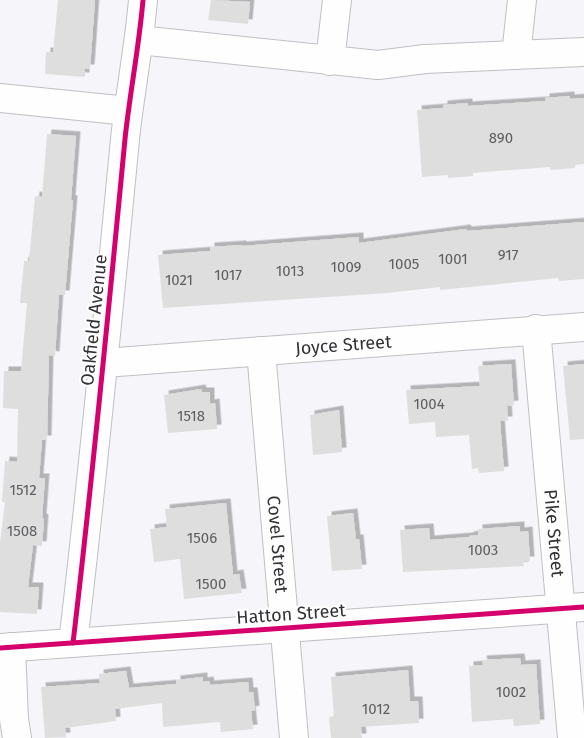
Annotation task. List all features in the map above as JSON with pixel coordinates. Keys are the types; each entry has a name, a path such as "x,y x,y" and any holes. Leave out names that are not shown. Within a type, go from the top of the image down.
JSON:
{"street":[{"name":"Oakfield Avenue","path":"73,643 93,473 128,111 143,0"},
{"path":"330,61 337,0"},
{"path":"516,55 522,0"},
{"path":"139,40 378,65 425,59 584,52"},
{"path":"0,98 128,111"},
{"name":"Joyce Street","path":"104,363 584,326"},
{"name":"Pike Street","path":"536,329 572,608 572,738"},
{"name":"Covel Street","path":"261,351 294,738"},
{"name":"Hatton Street","path":"6,648 572,608"},
{"path":"6,648 17,738"}],"building":[{"path":"58,0 95,0 90,69 85,69 85,77 45,74 46,52 53,52"},
{"path":"211,0 250,2 248,24 208,20"},
{"path":"570,96 570,99 584,98 584,164 575,165 575,168 550,170 550,167 473,173 473,176 448,178 448,175 422,177 417,110 443,108 443,105 468,103 468,106 545,101 545,98"},
{"path":"47,134 76,136 65,295 59,295 55,356 49,355 47,440 42,440 39,478 45,478 42,546 33,545 28,587 39,587 37,614 0,612 0,543 5,502 2,502 5,461 17,462 18,409 3,408 4,371 21,371 27,303 20,303 24,261 29,261 35,196 42,197"},
{"path":"584,222 584,279 559,281 558,278 440,290 440,287 388,293 163,308 158,255 210,251 210,247 359,237 359,243 466,229 467,231"},
{"path":"511,364 514,405 507,406 508,421 500,421 504,471 479,473 478,468 472,469 469,435 436,437 435,422 409,424 406,390 480,386 478,366"},
{"path":"584,364 584,439 570,440 563,366"},
{"path":"201,389 202,392 210,392 210,404 215,403 217,429 168,433 164,395"},
{"path":"339,410 342,452 313,455 310,415"},
{"path":"226,503 233,575 239,574 242,593 184,599 180,559 154,562 150,529 167,527 165,509"},
{"path":"353,513 356,539 359,539 362,569 332,571 327,516"},
{"path":"520,526 520,532 528,531 530,561 523,561 524,566 403,572 400,530 429,528 430,540 478,535 478,529"},
{"path":"520,658 521,665 536,664 540,724 514,726 513,719 472,722 469,666 483,665 482,660"},
{"path":"408,670 410,701 418,701 419,723 361,727 362,738 331,738 329,717 334,716 331,677"},
{"path":"126,671 129,688 176,684 176,680 203,677 203,682 209,681 210,685 248,682 249,692 253,692 255,710 251,711 253,729 221,732 220,722 163,727 162,703 115,709 116,721 65,728 66,737 45,738 41,687 100,683 99,674"}],"cycle path":[{"path":"73,643 125,139 143,0"},
{"path":"0,648 584,607"}]}
